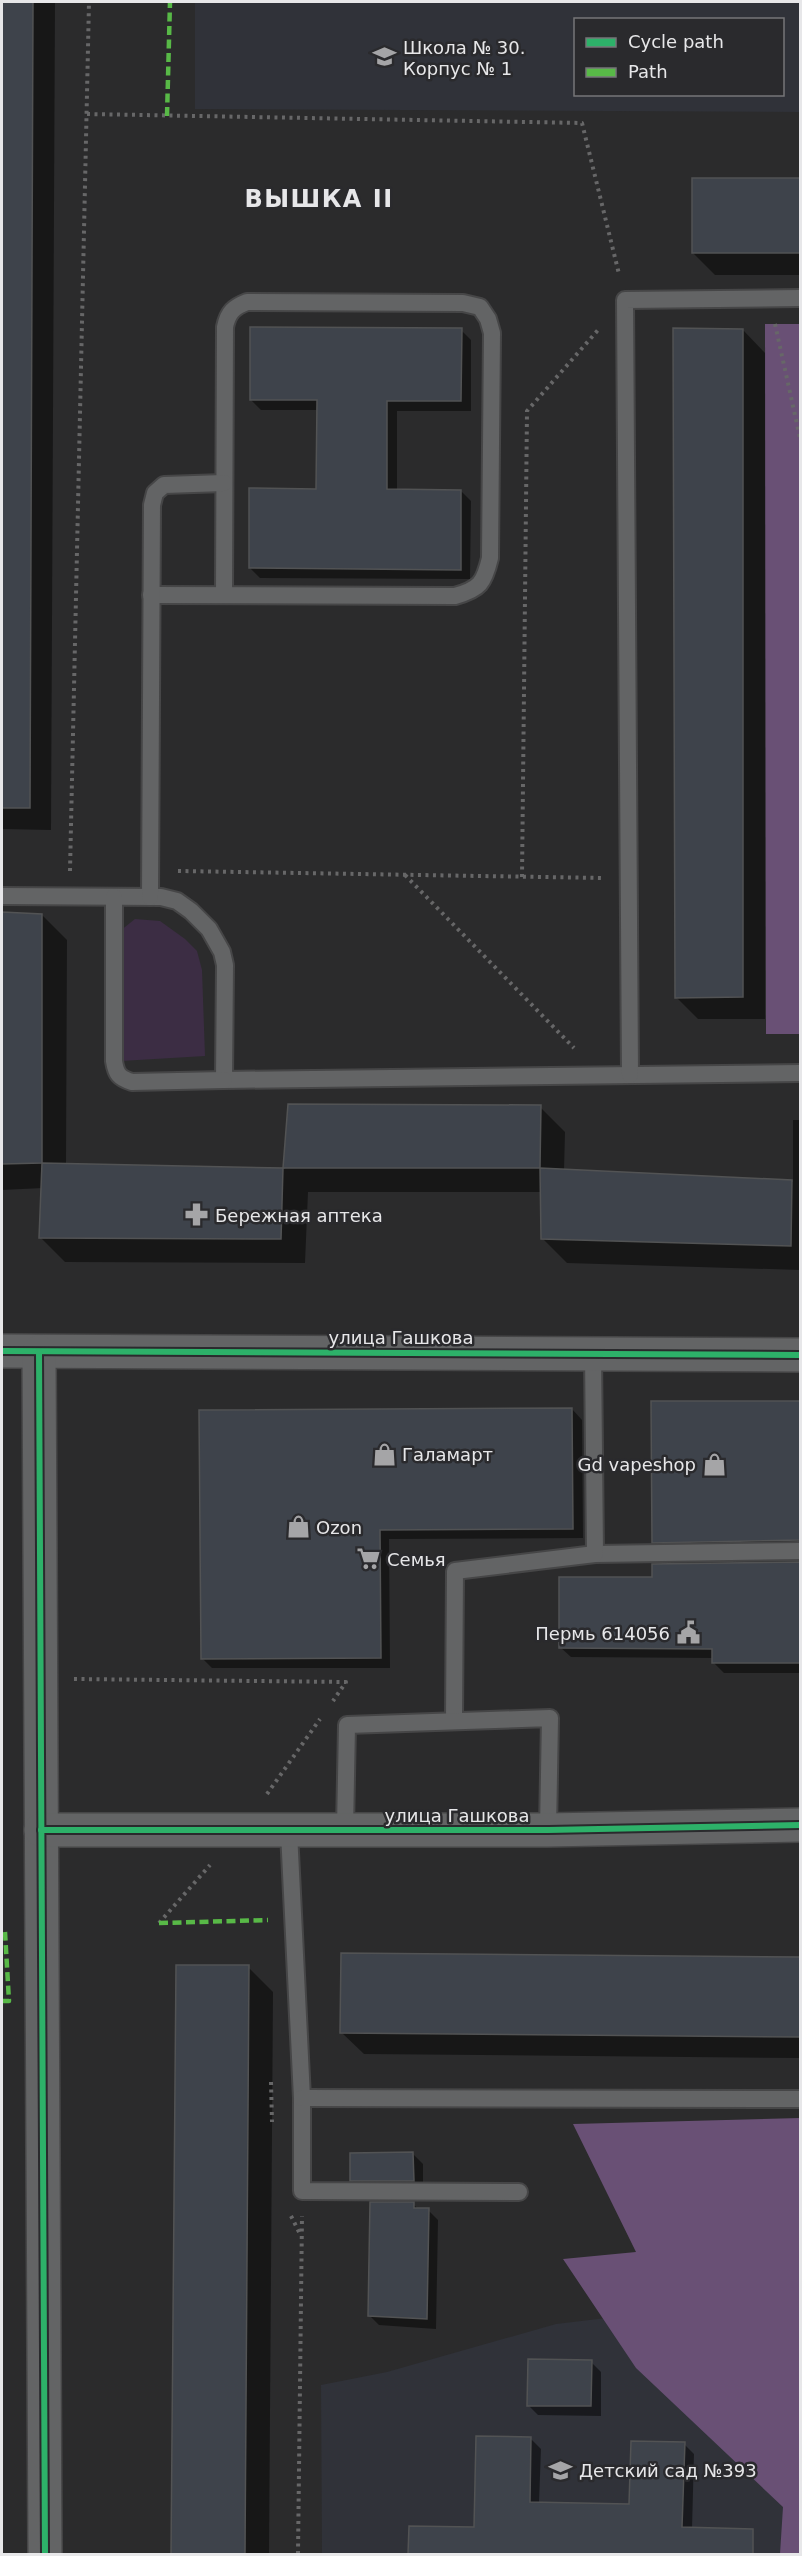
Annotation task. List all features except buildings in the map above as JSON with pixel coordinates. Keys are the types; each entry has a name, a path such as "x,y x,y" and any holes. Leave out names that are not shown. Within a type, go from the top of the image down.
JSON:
{"street":[{"name":"улица Гашкова","path":"2,1351 801,1355"},
{"path":"39,1352 45,2554"},
{"name":"улица Гашкова","path":"41,1830 289,1832 345,1829 548,1830 801,1825"}],"lane":[{"path":"630,1075 625,300 801,298"},
{"path":"151,595 455,596 471,592 485,580 490,546 492,333 488,319 480,307 464,303 248,302 237,306 228,314 225,327 224,595"},
{"path":"150,897 152,505 155,493 164,485 224,483"},
{"path":"2,896 150,897 177,901 191,911 209,929 222,952 225,965 224,1080"},
{"path":"114,897 114,1060 116,1073 122,1079 132,1082 801,1072"},
{"path":"593,1353 595,1554"},
{"path":"454,1720 455,1571 595,1554 801,1551"},
{"path":"345,1829 347,1725 550,1718 548,1830"},
{"path":"289,1832 302,2098 302,2191 519,2192"},
{"path":"302,2098 801,2099"}],"path":[{"path":"69,897 89,2"},
{"path":"87,114 582,123 625,300 527,411 522,877"},
{"path":"770,298 801,438"},
{"path":"150,870 629,878"},
{"path":"404,875 600,1075"},
{"path":"65,1679 346,1682 240,1831 159,1923"},
{"path":"298,2554 302,2191"}],"shaded area":[{"name":"Школа № 30. Корпус № 1","path":"195,2 800,2 800,112 195,109"},
{"path":"765,324 800,324 800,1034 766,1034"},
{"path":"135,919 160,921 197,951 202,970 205,1056 121,1061 120,931"},
{"path":"800,2118 800,2554 780,2554 783,2507 636,2368 563,2259 636,2252 573,2124"},
{"name":"Детский сад №393","path":"800,2295 800,2554 322,2554 321,2385 387,2372 556,2324"}],"marked path":[{"path":"167,116 170,2"},
{"path":"159,1923 268,1920"},
{"path":"2,2001 9,2001 5,1932"}],"cycle path":[{"path":"2,1351 800,1355"},
{"path":"39,1352 45,2554"},
{"path":"41,1830 548,1830 800,1825"}],"place":[{"name":"Школа № 30. Корпус № 1","path":"385,57"},
{"name":"Бережная аптека","path":"197,1215"},
{"name":"Галамарт","path":"384,1454"},
{"name":"Gd vapeshop","path":"714,1464"},
{"name":"Ozon","path":"298,1527"},
{"name":"Семья","path":"369,1559"},
{"name":"Пермь 614056","path":"688,1633"},
{"name":"Детский сад №393","path":"561,2470"}],"district":[{"name":"ВЫШКА II","path":"319,199"}]}
